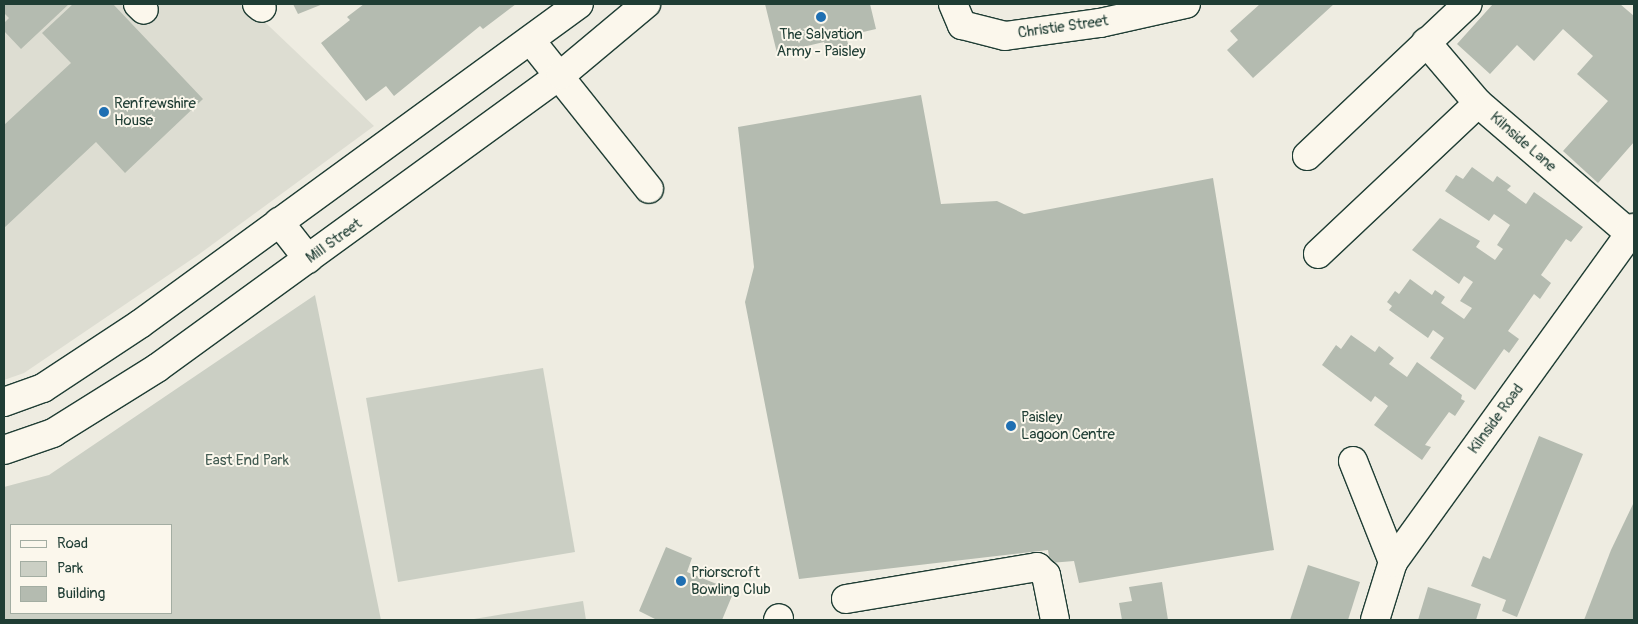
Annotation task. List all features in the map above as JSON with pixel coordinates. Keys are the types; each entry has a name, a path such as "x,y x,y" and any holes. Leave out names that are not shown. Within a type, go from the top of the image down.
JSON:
{"main road":[{"path":"4,402 43,388 140,324 532,41 579,4"},
{"name":"Mill Street","path":"4,450 53,433 157,368 560,75 646,4"},
{"name":"Christie Street","path":"953,4 962,25 1004,36 1100,23 1186,4"},
{"path":"1307,156 1468,4"},
{"path":"532,41 649,190"},
{"name":"Kilnside Lane","path":"1426,42 1478,103 1632,231"},
{"path":"1318,254 1478,103"},
{"path":"279,222 308,259"},
{"name":"Kilnside Road","path":"1375,620 1393,562 1632,231"},
{"path":"1353,461 1393,562"},
{"path":"846,599 1037,567 1046,575 1055,620"}],"shaded area":[{"path":"4,4 246,4 374,126 198,255 24,373 4,380"}],"green space":[{"name":"East End Park","path":"315,295 381,620 4,620 4,487 49,475"},
{"path":"543,368 575,552 398,582 366,398"},
{"path":"583,601 586,620 468,620"}],"building":[{"path":"4,4 69,4 21,49 4,31 4,23 9,18 4,13"},
{"name":"Renfrewshire House","path":"73,4 113,4 203,99 125,173 96,142 4,228 4,125 71,63 42,33"},
{"path":"293,4 323,4 298,14"},
{"path":"364,4 516,4 483,29 480,26 394,96 386,86 366,101 321,43 350,20 347,17"},
{"name":"The Salvation Army - Paisley","path":"765,4 870,4 876,29 846,36 849,48 827,49 824,42 777,53"},
{"path":"1260,4 1334,4 1253,78 1227,50 1238,40 1230,31"},
{"path":"1493,4 1620,4 1634,16 1634,142 1598,183 1563,151 1608,101 1577,74 1593,56 1563,29 1534,61 1517,45 1490,74 1457,44"},
{"name":"Paisley Lagoon Centre","path":"921,95 941,204 997,201 1024,214 1213,178 1274,550 1079,583 1074,561 1050,563 1048,550 799,579 745,302 754,267 738,127"},
{"path":"1472,167 1493,182 1497,176 1511,186 1507,190 1526,204 1534,192 1583,227 1571,242 1566,239 1541,275 1551,283 1540,299 1534,294 1508,331 1519,339 1509,353 1504,349 1475,390 1430,358 1444,338 1433,330 1428,338 1389,310 1392,306 1387,302 1395,291 1399,294 1410,279 1432,295 1435,290 1445,297 1441,303 1464,319 1472,308 1460,301 1473,282 1464,276 1459,284 1412,250 1440,218 1480,241 1476,247 1495,260 1503,249 1497,245 1510,225 1494,214 1489,221 1445,191 1456,175 1463,179"},
{"path":"1351,335 1375,352 1379,346 1394,358 1389,364 1407,377 1417,362 1462,395 1461,399 1465,401 1455,416 1449,412 1425,445 1431,447 1422,460 1374,425 1388,406 1375,396 1371,402 1322,365 1336,345 1341,349"},
{"path":"1539,436 1583,454 1517,617 1502,611 1506,600 1471,586 1483,556 1490,559"},
{"path":"1634,502 1634,620 1584,620 1611,550"},
{"name":"Priorscroft Bowling Club","path":"666,547 692,558 687,572 734,591 722,620 657,620 639,611"},
{"path":"1308,565 1360,582 1348,620 1290,620"},
{"path":"1162,582 1168,620 1122,620 1119,603 1132,601 1129,587"},
{"path":"1428,587 1481,604 1476,620 1418,620"}],"place":[{"name":"The Salvation Army - Paisley","path":"821,17"},
{"name":"Renfrewshire House","path":"104,112"},
{"name":"Paisley Lagoon Centre","path":"1011,426"},
{"name":"Priorscroft Bowling Club","path":"681,581"}]}
